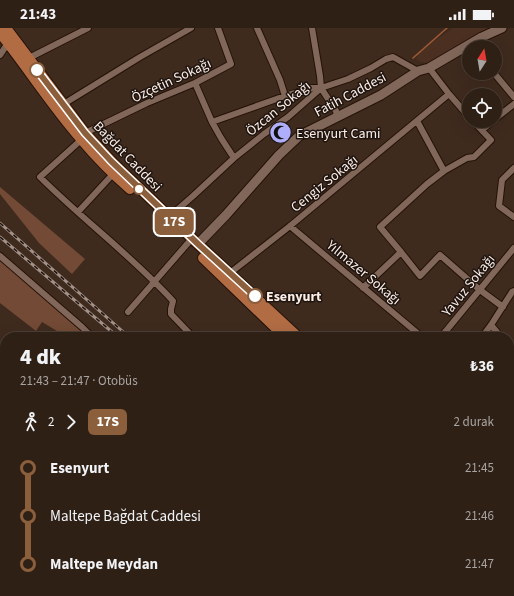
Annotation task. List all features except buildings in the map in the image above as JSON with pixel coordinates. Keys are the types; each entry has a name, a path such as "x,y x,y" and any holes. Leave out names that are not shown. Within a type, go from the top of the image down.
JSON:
{"main road":[{"name":"Bağdat Caddesi","path":"6,28 25,60 113,174 193,244 230,273 293,332"},
{"name":"Fatih Caddesi","path":"481,40 502,28"},
{"name":"Bağdat Caddesi","path":"0,33 25,60"},
{"name":"Fatih Caddesi","path":"193,244 226,215 275,160 297,138 337,116 381,96 418,71 429,68 462,50"},
{"name":"Bağdat Caddesi","path":"83,136 111,161 168,217 280,332"}],"street":[{"path":"25,60 88,28"},
{"path":"60,107 140,57 191,28"},
{"name":"Özçetin Sokağı","path":"78,212 40,177 83,136 148,103 195,83 231,64 218,28"},
{"path":"257,28 280,80 285,96"},
{"path":"312,28 321,88 336,111 337,116"},
{"path":"0,55 8,43"},
{"name":"Özcan Sokağı","path":"168,217 234,158 288,117 321,88 348,79 386,59 393,57 418,71"},
{"path":"429,68 462,109"},
{"path":"502,80 512,89 514,97"},
{"path":"195,83 220,138 234,158"},
{"path":"212,122 301,91 312,88 321,88"},
{"path":"301,91 306,101"},
{"name":"Cengiz Sokağı","path":"230,273 290,226 450,94"},
{"path":"502,114 514,104"},
{"path":"417,121 444,171"},
{"path":"484,128 482,130 491,140 474,157 467,158 444,171 380,227 420,276 440,255 480,290 503,307"},
{"path":"514,168 502,180 500,206 514,217"},
{"path":"113,174 78,212 155,282 173,301 171,314 188,332"},
{"name":"Yılmazer Sokağı","path":"290,226 416,332"},
{"path":"128,312 155,282 193,244"},
{"name":"Yavuz Sokağı","path":"445,332 514,248"},
{"path":"363,288 401,252"},
{"path":"0,256 87,332"},
{"path":"486,332 514,291"},
{"path":"491,325 497,332"}],"shaded area":[{"path":"453,28 495,28 472,40 462,40 462,46 429,63 416,59 418,54"},
{"path":"0,187 85,259 72,274 39,243 0,194"},
{"path":"0,258 85,332 59,332 42,322 36,331 0,303"}],"waterway":[{"path":"413,58 447,28"}],"railway":[{"path":"0,223 123,332"},
{"path":"0,237 112,332"}],"bus line":[{"name":"17S","path":"37,70 85,133 111,161 255,296"}],"place":[{"name":"Esenyurt Cami","path":"281,133"},
{"name":"Esenyurt","path":"255,296"}]}
